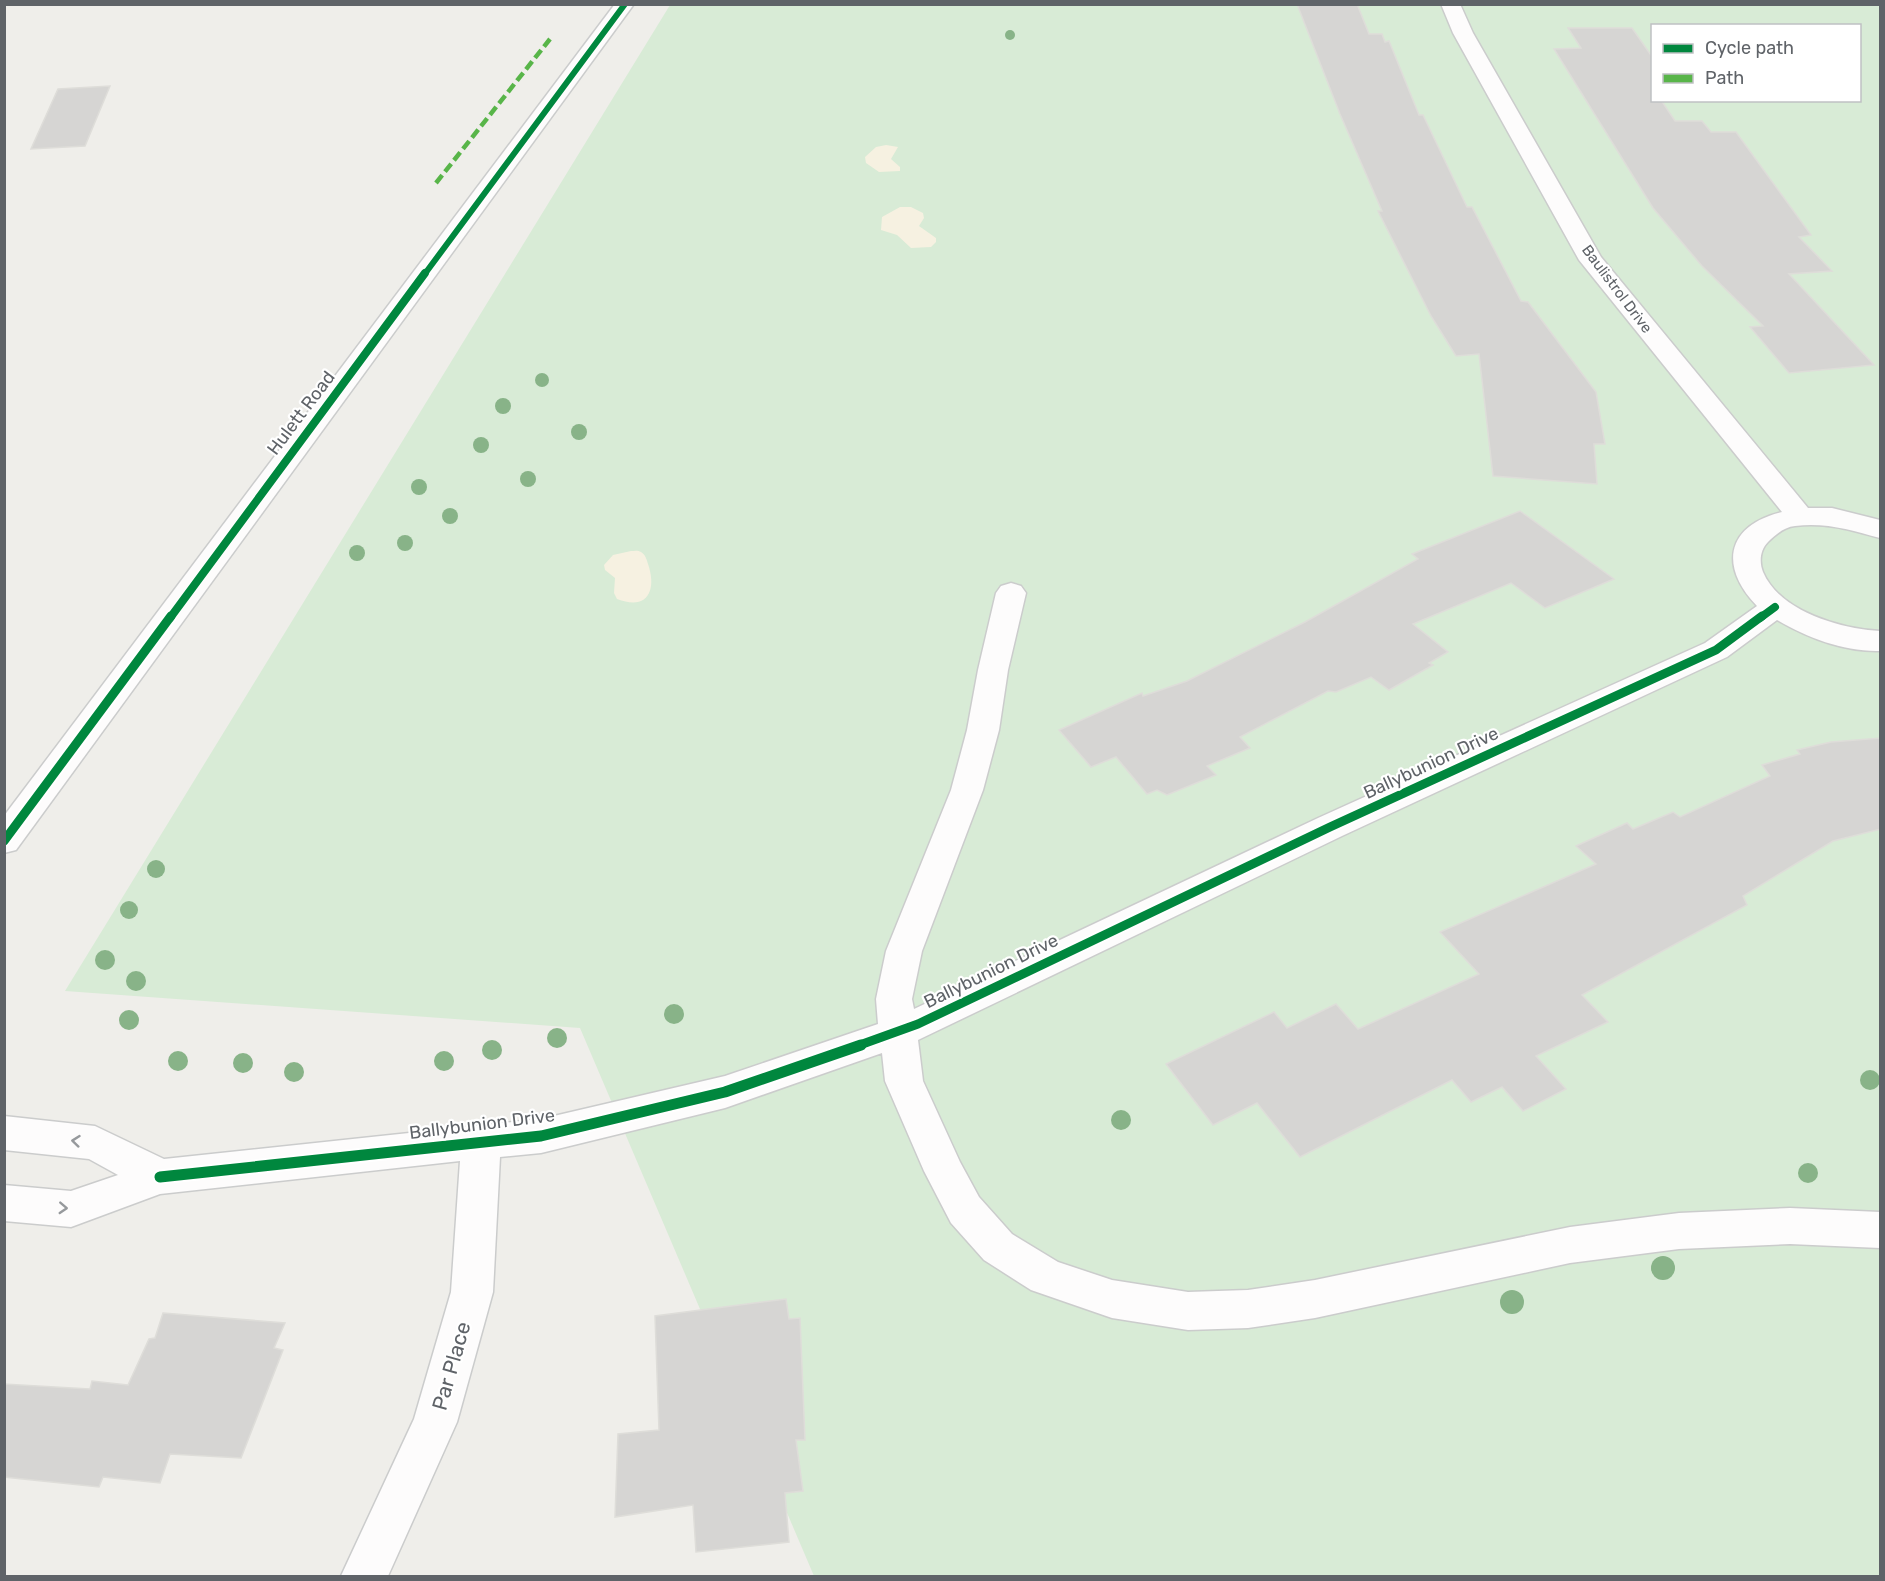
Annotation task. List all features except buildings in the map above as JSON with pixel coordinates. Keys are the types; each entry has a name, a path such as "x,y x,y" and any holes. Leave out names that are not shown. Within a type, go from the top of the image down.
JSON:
{"street":[{"name":"Hulett Road","path":"4,841 625,4"},
{"name":"Baulistrol Drive","path":"1450,4 1463,33 1592,260 1802,518"},
{"path":"1881,529 1859,521 1811,516 1781,520 1762,530 1747,547 1746,569 1758,590 1775,607 1803,624 1838,636 1881,641"},
{"path":"1011,593 993,670 983,730 967,790 904,951 894,999 904,1082 931,1144 965,1210 998,1246 1046,1276 1112,1299 1188,1311 1248,1309 1315,1299 1570,1245 1679,1231 1790,1226 1881,1230"},
{"name":"Ballybunion Drive","path":"4,1203 71,1209 160,1177 541,1136 725,1092 918,1024 1330,827 1716,650 1775,607"},
{"path":"4,1133 95,1143 160,1177"},
{"name":"Par Place","path":"364,1576 435,1422 472,1292 481,1142"}],"green space":[{"path":"670,5 1880,5 1880,1576 814,1576 580,1028 65,991"}],"sand":[{"path":"886,145 898,147 891,159 900,167 900,171 879,172 866,163 865,157 876,147"},
{"path":"900,207 911,207 923,213 924,218 919,226 936,238 936,242 931,247 911,248 897,235 881,230 882,217"},
{"path":"631,551 644,554 651,573 648,596 636,602 617,599 614,593 615,578 605,570 604,565 613,555"}],"marked path":[{"path":"436,183 550,39"}],"cycle path":[{"path":"4,841 625,4"},
{"path":"160,1177 541,1136 725,1092 898,1032 1330,827 1716,650 1775,607"}]}
